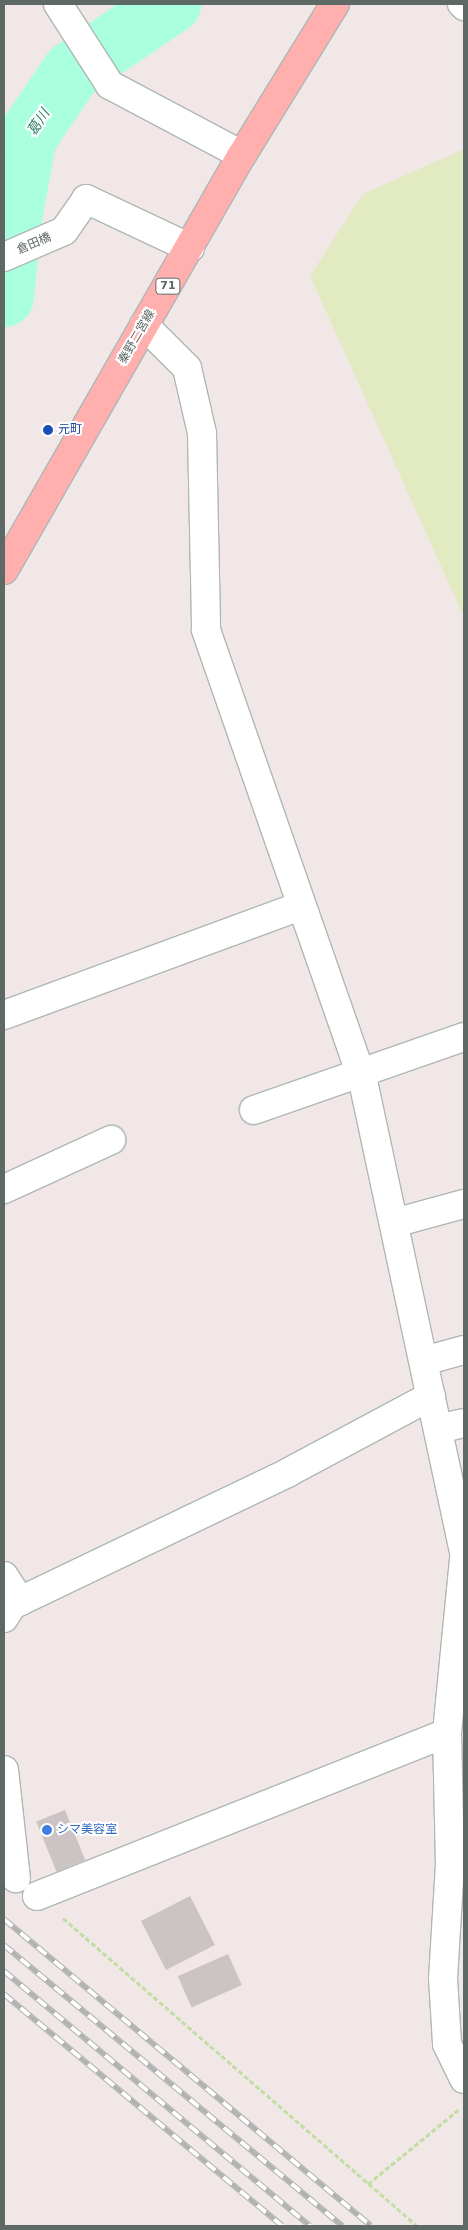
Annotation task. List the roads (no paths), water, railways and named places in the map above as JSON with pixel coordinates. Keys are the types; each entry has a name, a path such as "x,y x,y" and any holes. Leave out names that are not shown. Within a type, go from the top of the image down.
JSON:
{"main road":[{"name":"秦野二宮線","path":"4,570 242,155 334,4"}],"street":[{"path":"59,6 110,85 242,155"},
{"name":"倉田橋","path":"4,257 64,231 86,199 190,248"},
{"path":"144,325 187,368 202,433 206,630 360,1072 431,1396 451,1426 464,1563 447,1733 457,1819 443,1978 446,2034 464,2079"},
{"path":"4,1015 301,906"},
{"path":"254,1110 464,1036"},
{"path":"4,1189 111,1140"},
{"path":"394,1223 464,1204"},
{"path":"424,1362 464,1350"},
{"path":"4,1576 12,1610 289,1472 431,1396"},
{"path":"37,1896 447,1733"},
{"path":"4,1770 16,1878"}],"waterway":[{"name":"葛川","path":"4,297 12,218 27,137 72,71 171,4"}],"railway":[{"path":"4,1919 371,2226"},
{"path":"4,1945 342,2226"},
{"path":"4,1971 310,2226"},
{"path":"4,1994 282,2226"}],"place":[{"name":"元町","path":"48,430"},
{"name":"シマ美容室","path":"47,1830"}]}
